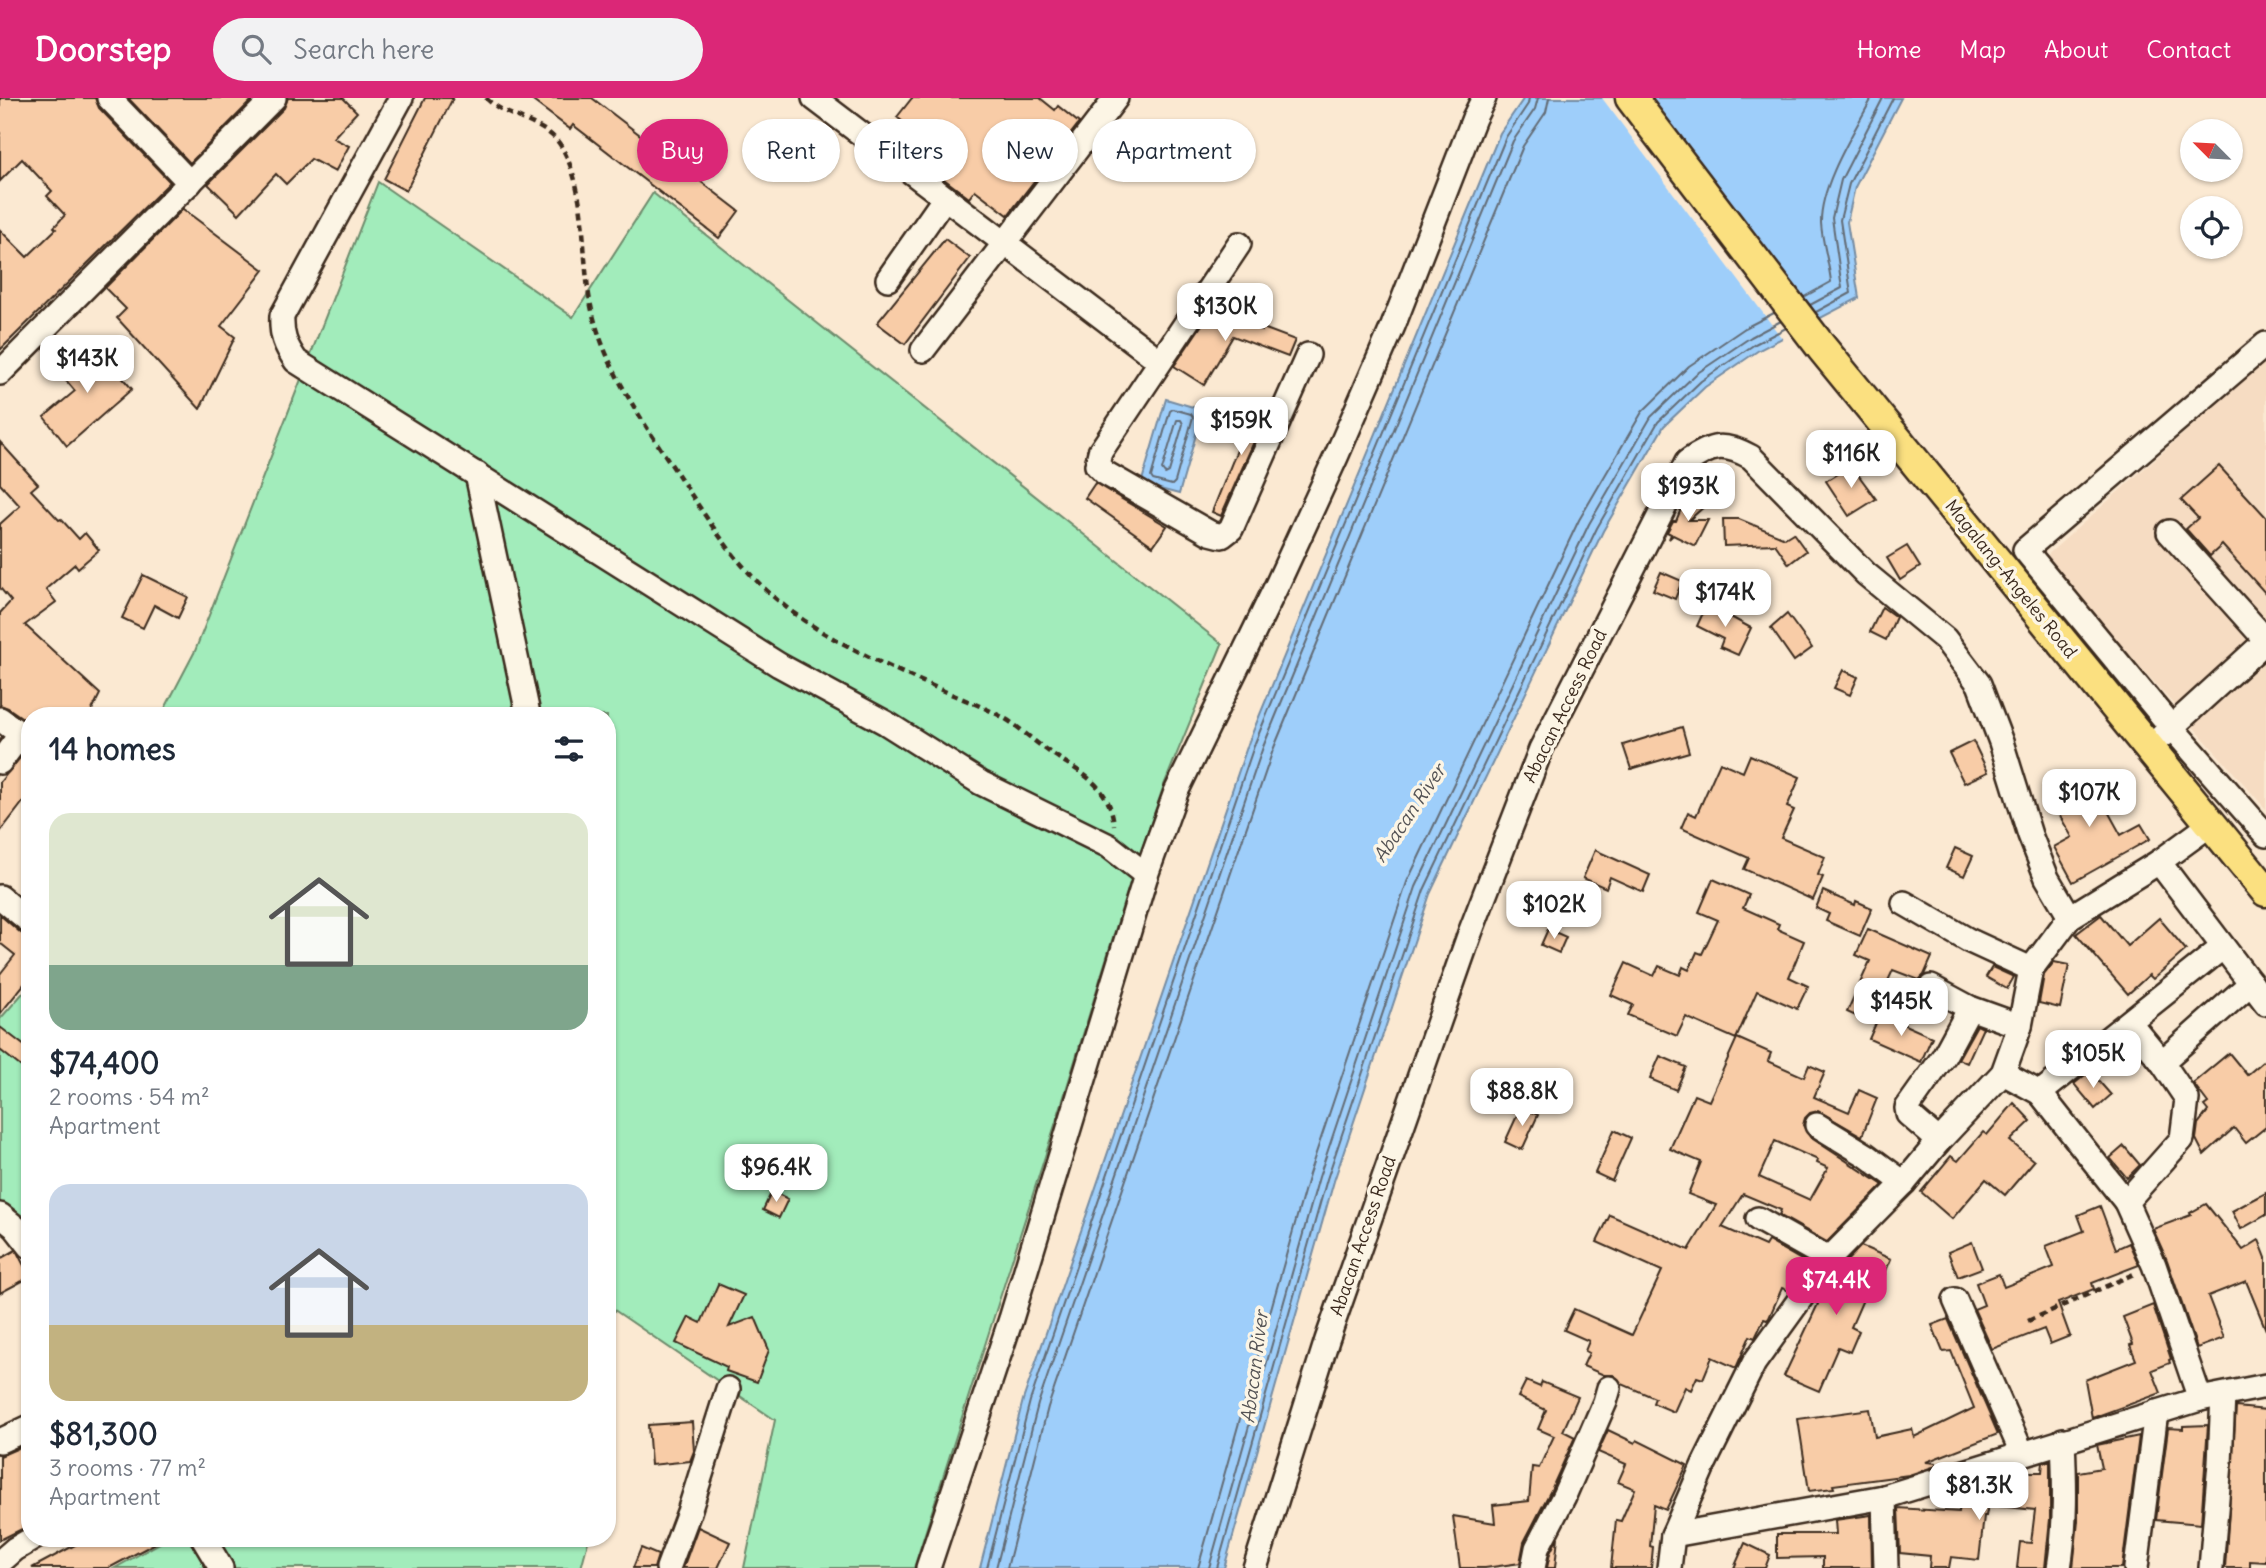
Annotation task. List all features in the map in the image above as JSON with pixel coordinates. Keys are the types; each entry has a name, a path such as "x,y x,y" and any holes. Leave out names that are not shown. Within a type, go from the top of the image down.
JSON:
{"main road":[{"name":"Magalang-Angeles Road","path":"1631,98 1822,348 2266,891"}],"street":[{"path":"109,98 190,183"},
{"path":"0,373 274,98"},
{"path":"401,98 282,316 281,331 285,345 296,361 779,665 886,723 981,783 1109,846 1146,875"},
{"path":"814,98 1160,361"},
{"path":"923,351 1116,98"},
{"path":"928,1568 1011,1320 1146,875 1176,792 1277,585 1388,338 1484,98"},
{"path":"887,279 944,199"},
{"path":"1240,244 1100,452 1097,465 1105,473 1210,533 1222,536 1231,529 1308,355"},
{"path":"2266,344 2025,550 2172,728 2266,835"},
{"name":"Abacan Access Road","path":"1255,1568 1326,1340 1470,933 1532,774 1547,737 1687,462 1708,448 1737,450 1751,457 1866,574 1945,639 1979,684 2001,742 2030,835 2047,878 2070,917"},
{"path":"477,474 527,707"},
{"path":"2148,747 2266,640 2169,532"},
{"path":"0,719 21,734"},
{"path":"0,762 21,741"},
{"path":"1669,1568 1673,1535 1704,1464 1754,1363 1829,1259 1903,1183 2003,1073 2020,1026 2031,969 2070,917 2159,862 2211,824"},
{"path":"2159,862 2266,1003"},
{"path":"0,898 21,915"},
{"path":"1904,903 1968,940 2031,969"},
{"path":"2040,1093 2223,947"},
{"path":"2162,1062 2251,983"},
{"path":"1931,987 1970,1008 2020,1026"},
{"path":"1939,1141 1908,1114 1907,1108 1944,1056 1970,1008"},
{"path":"2126,1202 2182,1139 2187,1099 2162,1062 2130,1023"},
{"path":"2003,1073 2040,1093 2126,1202 2211,1397 2220,1463 2211,1568"},
{"path":"1817,1125 1866,1155 1903,1183"},
{"path":"0,1215 21,1235"},
{"path":"1758,1219 1829,1259"},
{"path":"1955,1300 2022,1453"},
{"path":"1673,1535 1884,1497 2156,1412 2266,1386"},
{"path":"1533,1568 1537,1548 1564,1496 1609,1388"},
{"path":"668,1568 689,1512 728,1389"},
{"path":"2136,1568 2156,1412"},
{"path":"0,1441 21,1431"},
{"path":"2059,1568 2066,1495 2063,1440"},
{"path":"1884,1497 1886,1568"},
{"path":"0,1562 21,1546"},
{"path":"208,1547 221,1568"}],"path":[{"path":"486,98 499,109 546,132 560,145 575,179 591,306 600,338 649,430 725,544 763,587 800,618 843,644 909,677 1002,717 1098,786 1111,808 1114,822 1109,846"},
{"path":"2028,1321 2154,1265"}],"shaded area":[{"path":"2266,360 2266,809 2044,558"}],"green space":[{"path":"378,182 573,317 653,193 1222,644 1164,785 1126,895 914,1568 744,1568 775,1420 616,1311 616,707 166,707 195,651"},
{"path":"21,995 21,1226 0,1205 0,1019"},
{"path":"153,1547 197,1547 210,1568 115,1568"},
{"path":"220,1547 587,1547 581,1568 233,1568"}],"water":[{"name":"Abacan River","path":"1524,98 1901,98 1855,187 1847,222 1859,298 1759,350 1705,387 1664,426 1603,531 1430,894 1334,1181 1224,1568 980,1568 1023,1400 1249,741 1500,133"},
{"path":"1166,399 1203,410 1179,494 1141,484"}],"pier":[{"path":"1602,98 1650,98 1819,323 1784,341"}],"building":[{"path":"0,98 95,98 99,108 170,182 0,350 0,230 27,257 56,229 54,227 65,215 47,196 52,191 22,159 0,181"},
{"path":"128,98 254,98 190,163"},
{"path":"288,98 343,98 357,112 333,138 349,146 335,172 311,159 286,184 276,174 239,214 208,184 284,108"},
{"path":"425,98 453,98 406,191 384,179"},
{"path":"529,98 592,98 637,133 637,175 573,125 570,129"},
{"path":"912,98 1040,98 1055,110 1058,106 1074,119 982,119 982,182 1033,182 1008,215 975,190 969,198 948,182 968,182 968,119 897,117"},
{"path":"647,182 701,182 739,211 719,238"},
{"path":"183,209 264,270 221,326 235,337 200,409 117,318 126,309 105,288"},
{"path":"945,239 970,258 905,344 877,323"},
{"path":"1216,304 1261,331 1263,328 1295,340 1288,357 1233,336 1204,385 1174,366"},
{"path":"96,347 132,389 67,446 44,417 75,391 58,371 79,353 83,358"},
{"path":"1256,403 1269,408 1221,516 1212,512"},
{"path":"0,442 38,484 31,490 79,539 85,533 99,550 78,568 75,564 46,589 56,602 25,625 100,694 94,707 21,707 21,717 0,705 0,613 11,601 0,588 0,524 20,506 0,484"},
{"path":"1851,465 1876,499 1849,516 1826,481"},
{"path":"2219,466 2266,517 2266,594 2222,545 2210,556 2186,529 2198,518 2181,500"},
{"path":"1095,483 1167,526 1153,546 1085,498"},
{"path":"1686,497 1706,505 1689,520 1708,520 1695,546 1673,535 1669,539 1671,534 1667,532 1673,521 1676,521"},
{"path":"1723,519 1739,519 1785,538 1793,533 1806,551 1789,564 1775,544 1724,546"},
{"path":"1907,546 1920,567 1900,580 1887,558"},
{"path":"1661,572 1682,581 1675,599 1653,590"},
{"path":"143,575 188,597 178,618 154,605 143,628 122,618"},
{"path":"1707,604 1751,628 1738,655 1720,647 1723,639 1697,626"},
{"path":"1882,607 1896,617 1886,640 1870,632"},
{"path":"1787,614 1812,648 1794,661 1771,628"},
{"path":"1843,670 1858,677 1850,695 1834,688"},
{"path":"1682,727 1689,752 1631,769 1623,745"},
{"path":"1973,741 1988,772 1964,783 1949,753"},
{"path":"1750,755 1800,777 1787,807 1794,810 1781,838 1825,857 1818,875 1823,877 1813,900 1744,869 1749,858 1681,828 1688,812 1696,816 1720,762 1743,772"},
{"path":"21,757 21,805 0,832 0,782"},
{"path":"2089,777 2121,835 2141,824 2150,839 2073,882 2054,847 2072,837 2043,787 2058,778 2065,791"},
{"path":"1955,848 1973,856 1964,876 1946,868"},
{"path":"1595,850 1650,875 1643,892 1610,877 1606,888 1583,878"},
{"path":"1713,879 1749,895 1743,908 1779,924 1777,929 1804,941 1789,977 1808,986 1797,1009 1757,991 1736,1039 1686,1017 1677,1036 1628,1015 1633,1005 1611,995 1626,963 1654,976 1659,966 1680,975 1683,967 1689,970 1697,952 1702,954 1718,920 1699,912"},
{"path":"1823,891 1855,905 1856,901 1872,908 1860,936 1826,921 1829,914 1816,908"},
{"path":"0,915 21,933 21,988 0,1014 0,974 15,955 0,943"},
{"path":"2101,915 2127,946 2159,918 2186,950 2153,979 2149,975 2128,994 2076,934"},
{"path":"1548,929 1566,937 1559,953 1541,945"},
{"path":"1868,929 1932,957 1919,980 1893,970 1869,1022 1847,1012 1870,961 1856,955"},
{"path":"2054,962 2069,965 2060,1008 2039,1003 2044,975"},
{"path":"1992,967 2014,977 2007,989 1986,977"},
{"path":"1880,1014 1932,1037 1921,1062 1869,1039"},
{"path":"1977,1025 1983,1028 1967,1063 1958,1059"},
{"path":"0,1027 21,1043 21,1067 0,1050"},
{"path":"1737,1038 1771,1053 1768,1061 1804,1077 1809,1065 1825,1072 1814,1097 1849,1112 1859,1090 1877,1098 1862,1136 1818,1111 1810,1113 1803,1125 1810,1137 1883,1185 1827,1242 1779,1215 1781,1210 1743,1194 1722,1227 1765,1246 1768,1241 1808,1264 1789,1291 1782,1288 1769,1318 1764,1319 1755,1338 1750,1336 1736,1368 1712,1357 1703,1379 1697,1377 1691,1390 1685,1387 1674,1412 1653,1403 1655,1398 1622,1384 1613,1375 1604,1375 1583,1366 1589,1353 1585,1351 1589,1341 1564,1330 1574,1309 1632,1335 1662,1271 1597,1242 1610,1215 1689,1250 1716,1205 1688,1194 1701,1162 1670,1149 1694,1095 1709,1101","holes":["1775,1141 1818,1160 1817,1163 1828,1168 1810,1200 1759,1177"]},
{"path":"2229,1053 2247,1075 2266,1059 2266,1127 2246,1143 2234,1128 2204,1155 2196,1139 2198,1124 2208,1111 2204,1106 2208,1103 2193,1083"},
{"path":"1660,1056 1686,1067 1676,1090 1650,1079"},
{"path":"2090,1071 2111,1095 2095,1109 2074,1084"},
{"path":"2014,1103 2031,1121 2010,1141 2034,1161 2005,1195 1986,1179 1952,1219 1921,1192 1951,1156 1958,1161 1983,1132 1987,1135"},
{"path":"1521,1107 1538,1115 1522,1150 1505,1142"},
{"path":"1614,1130 1631,1138 1612,1181 1595,1173"},
{"path":"2124,1146 2140,1165 2127,1178 2110,1158"},
{"path":"772,1191 788,1199 779,1218 763,1210"},
{"path":"2266,1193 2266,1215 2241,1229 2232,1211"},
{"path":"2206,1204 2243,1250 2259,1240 2266,1258 2266,1330 2246,1281 2208,1296 2224,1338 2197,1348 2167,1260 2153,1229 2191,1215 2190,1213"},
{"path":"2100,1206 2116,1249 2129,1243 2139,1265 2092,1283 2094,1289 2058,1303 2070,1336 2050,1344 2044,1329 1992,1349 1974,1309 1984,1305 1976,1283 1999,1274 2004,1287 2054,1267 2046,1246 2084,1231 2078,1215"},
{"path":"1972,1242 1982,1268 1958,1277 1948,1252"},
{"path":"1861,1246 1891,1259 1877,1292 1868,1288 1851,1327 1859,1331 1850,1352 1838,1347 1819,1391 1784,1376 1818,1304 1815,1302 1840,1268"},
{"path":"16,1250 21,1260 21,1282 0,1293 0,1259"},
{"path":"718,1284 744,1295 729,1327 755,1317 769,1350 757,1382 726,1371 727,1367 676,1343 689,1317 701,1323"},
{"path":"2153,1305 2171,1359 2170,1363 2152,1370 2161,1393 2092,1418 2085,1380 2136,1360 2123,1317"},
{"path":"1948,1319 1998,1434 1926,1462 1936,1463 1936,1466 1909,1475 1833,1485 1834,1488 1809,1491 1798,1419 1870,1409 1875,1437 1912,1429 1914,1437 1974,1408 1951,1351 1943,1352 1932,1325"},
{"path":"1526,1381 1540,1387 1542,1382 1578,1397 1563,1431 1575,1437 1524,1542 1520,1563 1460,1568 1453,1516 1495,1523 1493,1505 1529,1501 1532,1467 1539,1468 1554,1436 1538,1429 1546,1410 1518,1397"},
{"path":"2236,1407 2266,1410 2266,1562 2250,1561 2250,1568 2225,1568"},
{"path":"692,1422 694,1451 690,1461 651,1465 648,1425"},
{"path":"2208,1425 2201,1524 2156,1520 2168,1428 2183,1429 2183,1426"},
{"path":"1608,1430 1635,1443 1637,1440 1687,1465 1666,1510 1654,1505 1651,1568 1611,1568 1616,1520 1621,1521 1635,1489 1618,1482 1626,1464 1598,1452"},
{"path":"2139,1436 2122,1568 2073,1568 2078,1521 2078,1472 2102,1468 2097,1445"},
{"path":"21,1447 21,1530 0,1540 0,1456"},
{"path":"2050,1461 2050,1519 2045,1568 2017,1568 2020,1542 2031,1543 2035,1510 1988,1505 1984,1516 1979,1560 1951,1557 1949,1568 1929,1568 1930,1556 1900,1553 1898,1508 1959,1512 1962,1487 1971,1485 2011,1489 2013,1472 2042,1472 2043,1462"},
{"path":"1871,1515 1872,1568 1823,1568 1823,1557 1777,1558 1777,1534 1836,1534 1835,1520"},
{"path":"698,1527 730,1542 718,1568 683,1568"},
{"path":"1558,1537 1555,1568 1547,1568 1550,1553"},
{"path":"1745,1543 1770,1555 1765,1568 1734,1568"},
{"path":"71,1547 148,1547 109,1568 32,1568"},
{"path":"641,1548 658,1555 654,1568 633,1568"}]}
